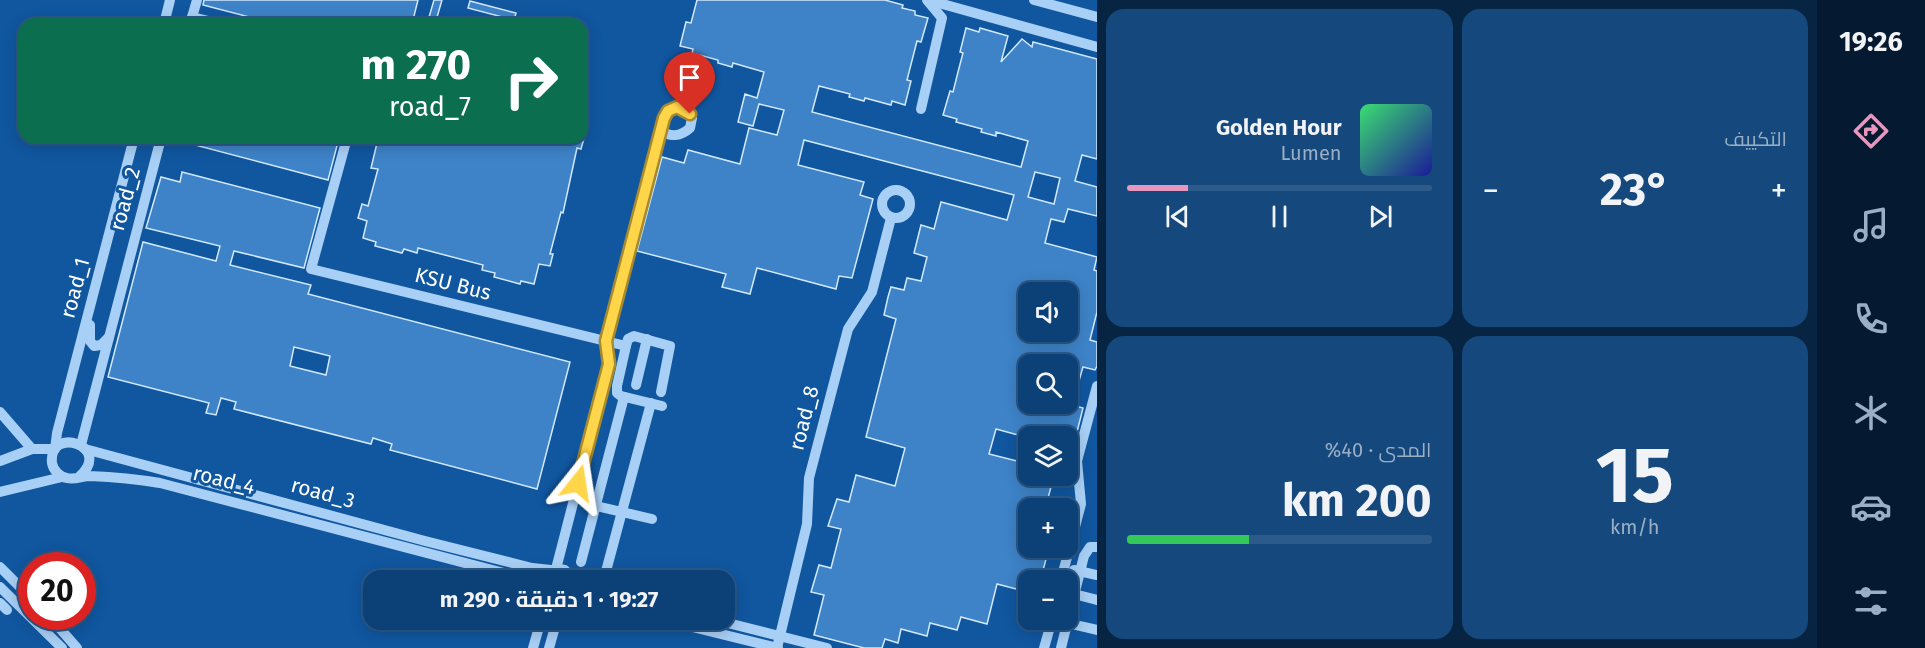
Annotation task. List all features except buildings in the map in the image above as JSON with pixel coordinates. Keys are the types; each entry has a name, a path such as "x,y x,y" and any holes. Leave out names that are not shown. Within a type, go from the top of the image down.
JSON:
{"street":[{"path":"166,18 170,0"},
{"path":"192,18 197,0"},
{"path":"928,0 1097,47"},
{"path":"921,109 942,18 928,0"},
{"path":"1034,0 1097,17"},
{"path":"565,570 554,569 609,364 606,341 661,130"},
{"name":"road_1","path":"55,449 57,433 132,144"},
{"name":"road_2","path":"83,447 109,336 159,144"},
{"name":"KSU Bus","path":"345,144 311,269 626,346"},
{"name":"road_8","path":"778,648 807,524 809,478 848,329 872,292 891,218"},
{"path":"90,306 90,341 94,345 100,345 109,336"},
{"path":"661,392 670,346 631,337 626,346 616,386 617,393 624,397 662,406"},
{"path":"636,385 647,339"},
{"path":"1097,386 1077,461 1081,504 1064,568 1097,575"},
{"path":"581,562 624,397"},
{"path":"606,570 651,403"},
{"path":"0,412 32,449"},
{"path":"0,461 32,449 55,449 64,442 70,441 83,447 89,459 88,466 80,476 68,479 62,477 53,467 55,449"},
{"name":"road_3","path":"83,447 425,541 532,568 554,569"},
{"name":"road_4","path":"80,476 123,477 160,483 492,570"},
{"path":"0,492 62,477"},
{"path":"596,506 652,519"},
{"path":"1078,579 1086,550 1090,547 1097,548"},
{"path":"0,567 18,585"},
{"path":"0,587 62,648"},
{"path":"1078,595 1097,600"},
{"path":"1078,623 1097,630"},
{"path":"735,625 827,648"},
{"path":"61,630 77,648"},
{"path":"533,648 538,630"},
{"path":"549,648 554,630"},
{"path":"705,630 778,648"},
{"path":"1044,648 1049,630"},
{"path":"1063,648 1066,630"}],"route":[{"path":"578,483 609,364 606,341 665,114 677,107 690,114"}]}
